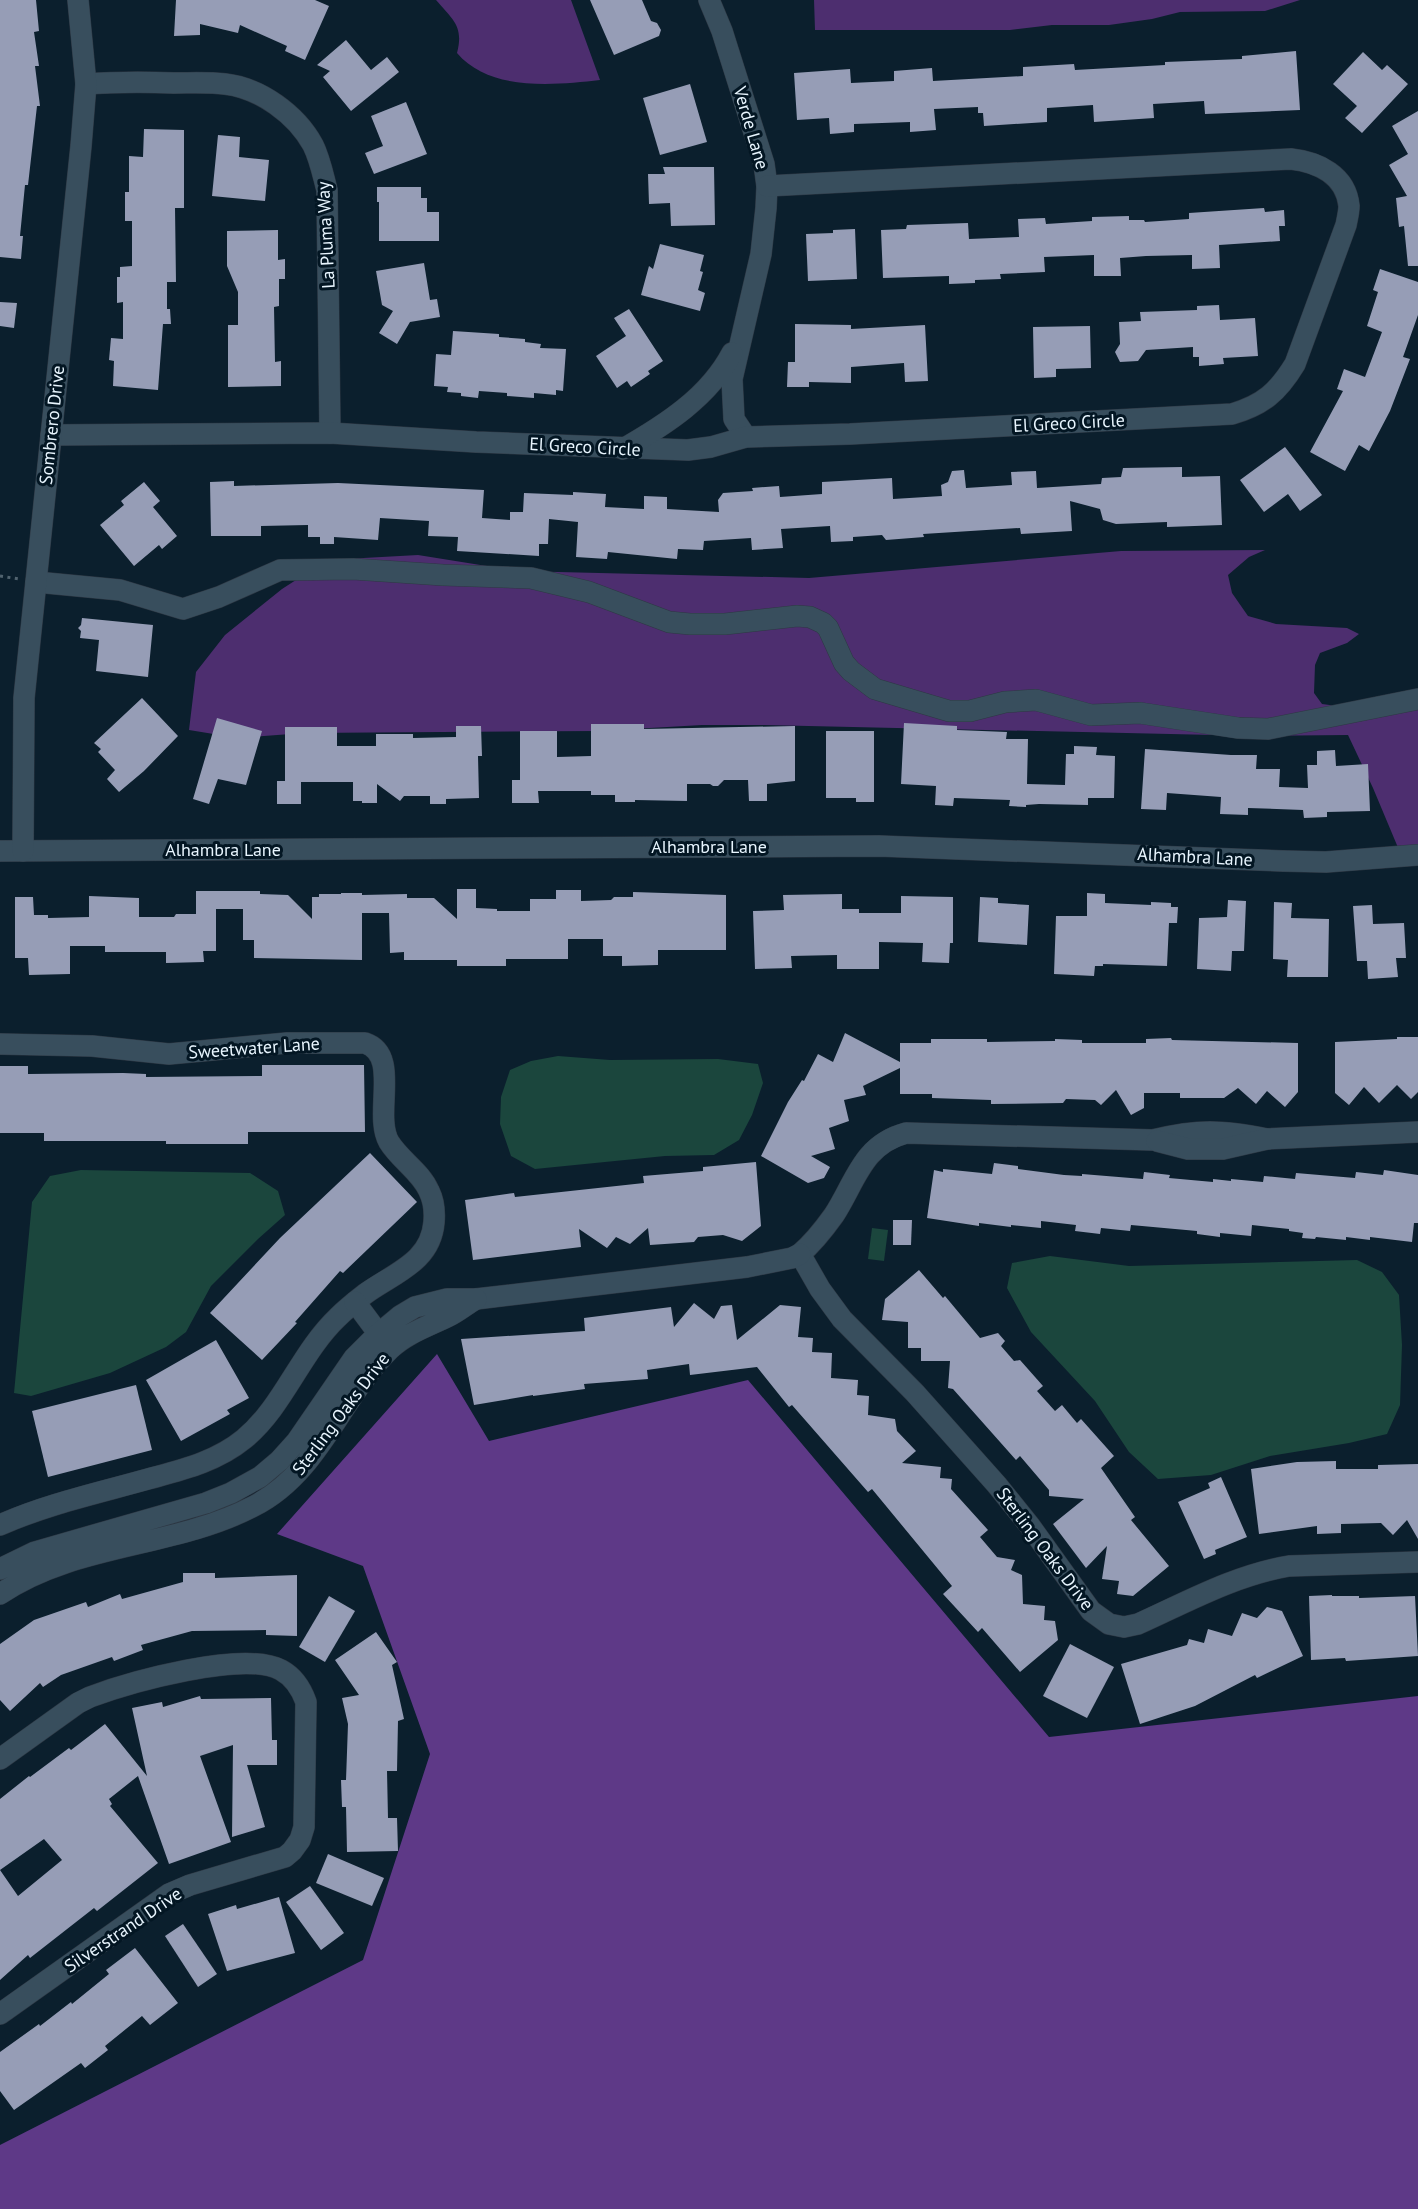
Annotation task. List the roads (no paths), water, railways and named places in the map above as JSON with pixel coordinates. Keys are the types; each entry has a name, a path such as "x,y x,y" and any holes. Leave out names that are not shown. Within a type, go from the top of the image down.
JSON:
{"street":[{"name":"Sombrero Drive","path":"22,851 24,698 86,84 78,0"},
{"name":"Verde Lane","path":"709,0 722,31 764,164 766,186 761,254 732,380 734,419 747,437"},
{"name":"La Pluma Way","path":"86,84 115,82 225,84 249,90 286,113 313,145 322,167 327,190 330,433"},
{"name":"El Greco Circle","path":"51,435 330,433 623,449 688,450 711,447 747,437 850,434 1232,414 1251,409 1269,397 1284,382 1295,364 1346,225 1349,206 1343,187 1329,171 1310,161 1291,159 766,186"},
{"name":"Verde Lane","path":"623,449 665,423 701,395 714,381 743,331"},
{"path":"36,582 120,590 183,609 219,597 280,570 353,568 443,575 531,578 589,592 669,622 707,625 797,616 817,620 828,628 844,663 864,682 884,693 949,711 970,711 1012,701 1036,700 1092,714 1140,713 1238,728 1268,729 1418,699"},
{"name":"Alhambra Lane","path":"0,851 879,846 1326,862 1418,855"},
{"name":"Sweetwater Lane","path":"0,1044 92,1046 169,1054 287,1043 365,1043 377,1048 384,1060 384,1121 387,1137 394,1150 424,1181 435,1208 429,1244 419,1259 355,1302 336,1318 312,1347 275,1405 243,1440 218,1456 190,1467 42,1508 0,1525"},
{"path":"800,1254 834,1215 869,1154 886,1140 896,1136 917,1132 1039,1138 1153,1140 1188,1149 1223,1149 1267,1140 1418,1132"},
{"name":"Sterling Oaks Drive","path":"0,1569 35,1552 166,1525 227,1518 254,1506 292,1479 326,1439 366,1377 384,1341 405,1337 450,1315 476,1299 747,1267 792,1258 800,1254 820,1289 842,1319 967,1450 1030,1526 1091,1611 1109,1624 1124,1627 1138,1624 1239,1578 1271,1569 1289,1566 1418,1562"},
{"path":"355,1302 384,1341"},
{"name":"Sterling Oaks Drive","path":"0,1594 26,1577 166,1525"},
{"name":"Silverstrand Drive","path":"0,1759 90,1696 202,1666 231,1664 268,1666 281,1670 298,1684 306,1702 304,1827 300,1840 292,1851 277,1861 190,1885 169,1894 0,2014"}]}
